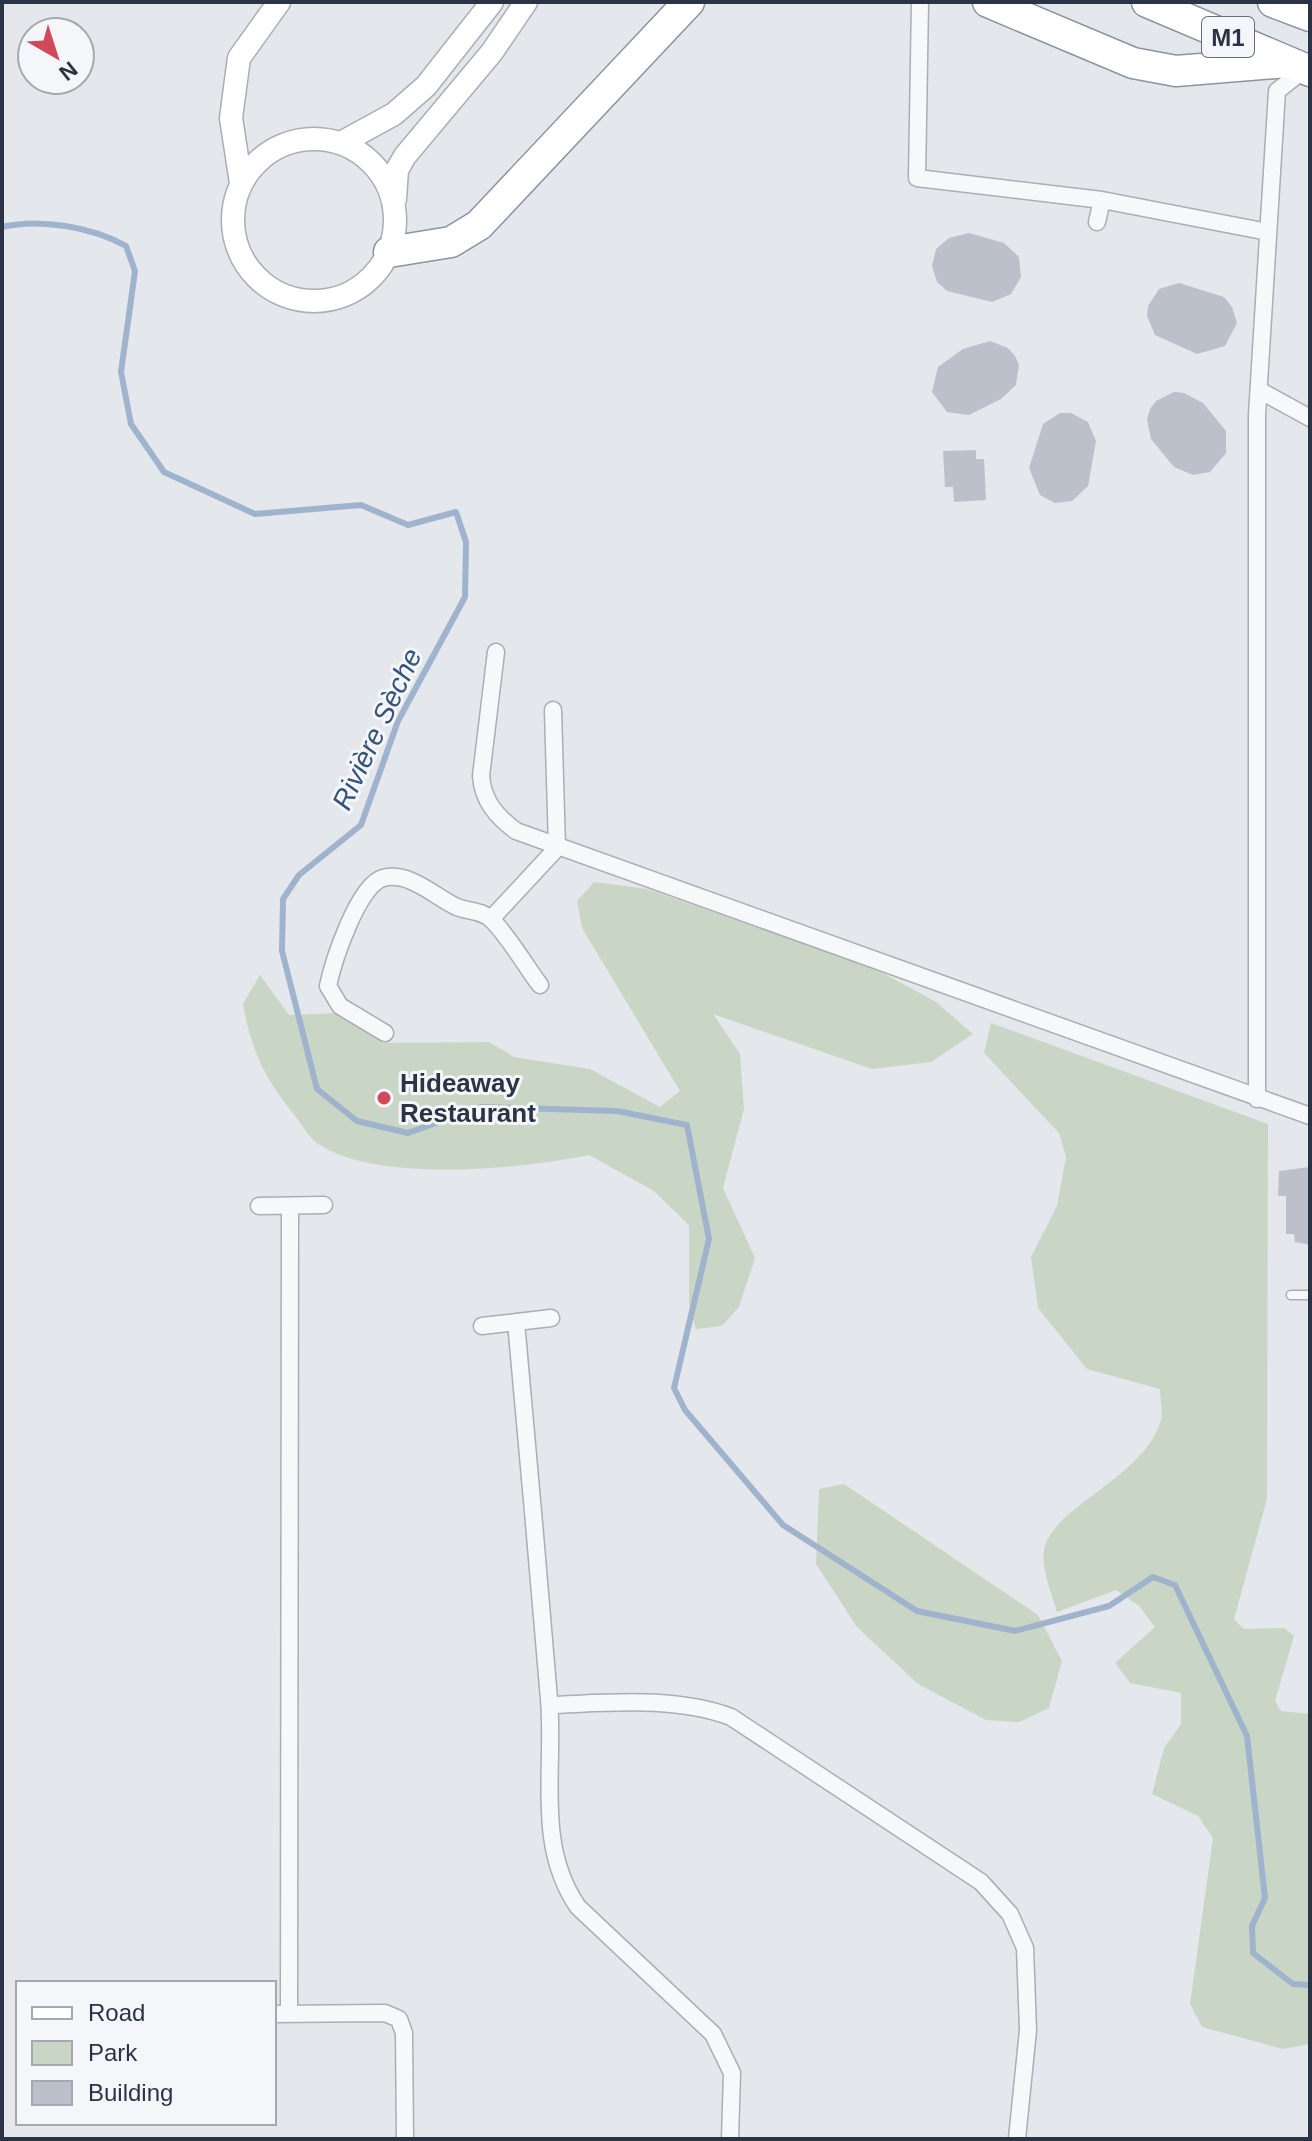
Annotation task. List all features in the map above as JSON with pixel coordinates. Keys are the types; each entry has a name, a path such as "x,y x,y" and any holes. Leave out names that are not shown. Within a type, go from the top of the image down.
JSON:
{"highway":[{"path":"389,252 451,242 479,225 689,2"},
{"path":"988,2 1133,63 1176,71 1301,67"},
{"name":"M1","path":"1147,2 1301,67"},
{"name":"M1","path":"1273,2 1299,11"}],"main road":[{"path":"241,183 231,118 239,58 279,2"},
{"path":"341,143 394,114 426,86 492,2"},
{"path":"394,204 376,166 360,152 341,143 312,138 284,144 259,160 241,183 233,210 234,240 246,266 266,287 293,299 321,301 350,293 373,276 389,252 395,228 397,170 405,156 492,52 526,2"}],"street":[{"path":"920,2 917,178 1102,200 1268,232"},
{"path":"1257,1099 1259,390 1277,91 1301,67"},
{"path":"1097,222 1102,200"},
{"path":"1259,390 1310,418"},
{"path":"496,652 481,776 482,793 501,820 516,831 1310,1116"},
{"path":"491,919 557,848 553,710"},
{"path":"385,1033 340,1006 328,986 335,957 369,887 383,878 403,879 459,908 491,919 540,985"},
{"path":"259,1206 324,1205"},
{"path":"290,1206 282,2014 385,2013 399,2019 404,2033 405,2139"},
{"path":"482,1326 551,1318"},
{"path":"516,1322 550,1705 550,1832 564,1884 588,1918 713,2034 732,2073 730,2139"},
{"path":"550,1705 651,1703 695,1707 731,1717 981,1882 1010,1914 1025,1948 1028,2030 1017,2139"}],"lane":[{"path":"1291,1295 1310,1295"}],"green space":[{"path":"594,882 647,889 868,965 936,1002 973,1034 931,1062 872,1069 713,1014 740,1054 744,1109 723,1188 755,1258 739,1307 722,1326 696,1329 689,1305 689,1225 654,1191 589,1155 527,1165 451,1170 377,1165 345,1157 320,1145 307,1132 268,1077 251,1037 243,1004 260,975 289,1015 341,1013 383,1043 489,1042 514,1057 590,1069 660,1107 680,1091 582,928 577,901"},
{"path":"991,1023 1268,1124 1267,1499 1234,1619 1244,1629 1284,1628 1294,1636 1275,1701 1281,1711 1310,1714 1310,2044 1283,2049 1202,2027 1190,2004 1213,1838 1198,1816 1152,1794 1164,1748 1181,1724 1181,1693 1130,1683 1115,1663 1155,1627 1139,1606 1116,1590 1057,1612 1050,1590 1043,1558 1050,1535 1079,1506 1137,1459 1152,1440 1161,1420 1160,1389 1087,1369 1038,1308 1031,1257 1057,1206 1066,1157 1059,1133 984,1053"},
{"path":"844,1484 1038,1615 1062,1661 1049,1708 1019,1722 986,1720 918,1684 857,1627 816,1564 819,1489"}],"building":[{"path":"969,233 1004,243 1019,257 1021,277 1011,294 992,302 947,291 937,282 932,266 936,249 949,238"},
{"path":"1179,283 1224,297 1232,307 1237,323 1225,346 1197,354 1155,335 1147,316 1148,306 1159,289"},
{"path":"990,341 1008,348 1015,356 1019,365 1016,385 1001,399 969,415 947,412 932,392 938,367 963,349"},
{"path":"1174,392 1184,393 1203,403 1226,431 1226,453 1210,472 1193,475 1174,467 1151,439 1147,419 1150,409 1156,401"},
{"path":"1060,413 1071,413 1088,422 1096,441 1088,486 1072,501 1055,503 1040,495 1029,468 1043,424"},
{"path":"976,450 976,459 984,459 986,500 954,502 953,487 945,487 943,451"},
{"path":"1310,1167 1310,1245 1295,1242 1294,1234 1286,1234 1286,1196 1278,1196 1279,1171"}],"waterway":[{"name":"Rivière Sèche","path":"2,227 17,224 66,226 98,234 126,246 135,271 121,372 131,424 164,472 255,514 361,505 408,525 456,512 466,542 465,597 398,721 361,825 299,875 283,899 282,951 317,1089 357,1121 408,1133 481,1107 617,1111 687,1125 709,1239 674,1388 685,1410 783,1525 917,1611 1015,1631 1109,1606 1153,1577 1175,1585 1247,1736 1265,1898 1252,1926 1253,1953 1293,1984 1310,1985"}],"place":[{"name":"Hideaway Restaurant","path":"384,1098"}]}
